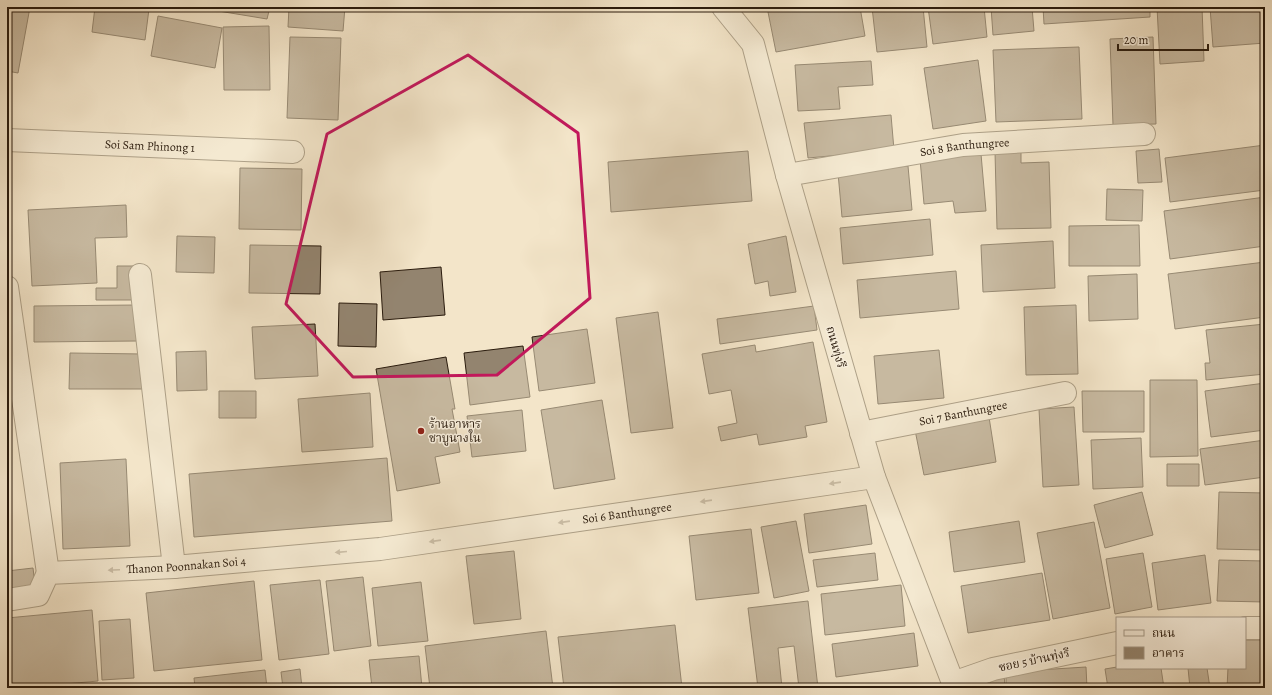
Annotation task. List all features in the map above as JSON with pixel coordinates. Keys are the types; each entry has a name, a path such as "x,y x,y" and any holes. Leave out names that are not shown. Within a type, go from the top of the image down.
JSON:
{"street":[{"name":"ถนนทุ่งรี","path":"723,7 753,44 787,175 874,477 954,685"},
{"name":"Soi 8 Banthungree","path":"787,175 963,144 1144,134"},
{"name":"Soi Sam Phinong 1","path":"7,140 293,152"},
{"path":"140,275 174,567"},
{"path":"7,287 48,573 38,595 7,600"},
{"name":"Soi 7 Banthungree","path":"861,433 1065,393"},
{"name":"Soi 6 Banthungree","path":"380,548 874,477"},
{"name":"Thanon Poonnakan Soi 4","path":"48,573 174,567 380,548"},
{"path":"1246,628 1265,628"},
{"name":"ซอย 5 บ้านทุ่งรี","path":"954,685 992,669 1116,643"}],"highlighted area":[{"path":"468,55 578,133 590,298 497,375 353,377 286,304 327,134"}],"building":[{"path":"7,7 30,7 18,73 7,71"},
{"path":"95,7 132,7 149,9 145,40 92,32"},
{"path":"194,7 270,7 267,19"},
{"path":"289,7 345,7 343,31 288,27"},
{"path":"767,7 860,7 865,36 776,52"},
{"path":"872,7 923,7 927,47 877,52"},
{"path":"928,7 984,7 987,37 933,44"},
{"path":"991,7 1032,7 1034,31 993,35"},
{"path":"1043,7 1150,7 1150,17 1044,24"},
{"path":"1157,7 1202,7 1204,61 1160,64"},
{"path":"1210,7 1265,7 1265,43 1213,47"},
{"path":"158,16 222,28 215,68 151,56"},
{"path":"269,26 270,90 224,90 223,27"},
{"path":"290,37 341,38 338,120 287,118"},
{"path":"1153,37 1156,124 1113,125 1110,39"},
{"path":"1079,47 1082,119 996,122 993,50"},
{"path":"978,60 986,121 933,129 924,68"},
{"path":"871,61 873,85 838,87 840,109 798,111 795,65"},
{"path":"891,115 894,150 808,158 804,123"},
{"path":"1265,145 1265,190 1170,202 1165,158"},
{"path":"1159,149 1162,182 1138,183 1136,151"},
{"path":"748,151 752,201 611,212 608,162"},
{"path":"995,152 1021,152 1021,163 1049,162 1051,228 997,229"},
{"path":"981,154 986,211 955,213 953,201 924,204 920,159"},
{"path":"908,166 912,210 842,217 838,173"},
{"path":"240,168 302,169 301,230 239,229"},
{"path":"1107,189 1143,190 1142,221 1106,220"},
{"path":"1265,197 1265,246 1170,259 1164,211"},
{"path":"126,205 127,237 95,238 97,283 32,286 28,210"},
{"path":"930,219 933,255 843,264 840,228"},
{"path":"1139,225 1140,266 1069,266 1069,226"},
{"path":"177,236 215,237 214,273 176,272"},
{"path":"786,236 796,292 770,296 768,281 755,284 748,244"},
{"path":"1053,241 1055,288 983,292 981,245"},
{"path":"250,245 321,246 320,294 249,293"},
{"path":"1265,262 1265,317 1175,329 1168,274"},
{"path":"117,266 136,266 136,300 96,300 96,288 117,288"},
{"path":"441,267 445,315 383,320 380,272"},
{"path":"956,271 959,309 860,318 857,280"},
{"path":"1137,274 1138,319 1089,321 1088,276"},
{"path":"339,303 377,304 376,347 338,346"},
{"path":"136,305 137,341 34,342 34,306"},
{"path":"1076,305 1078,374 1026,375 1024,307"},
{"path":"814,306 817,330 720,344 717,319"},
{"path":"658,312 673,428 631,433 616,318"},
{"path":"315,324 318,376 255,379 252,327"},
{"path":"1265,324 1265,374 1206,380 1205,363 1210,363 1206,330"},
{"path":"587,329 595,383 539,391 532,337"},
{"path":"813,342 827,422 805,426 807,437 759,445 757,434 721,441 718,427 737,423 731,390 709,394 702,354 755,345 756,352"},
{"path":"523,346 530,397 470,405 464,353"},
{"path":"939,350 944,398 878,404 874,356"},
{"path":"206,351 207,390 177,391 176,352"},
{"path":"70,353 143,354 142,389 69,389"},
{"name":"ร้านอาหาร ชาบูนางใน","path":"446,357 455,409 452,409 460,452 435,457 440,483 397,491 376,369"},
{"path":"1150,380 1197,380 1198,456 1150,457"},
{"path":"1265,383 1265,430 1211,437 1205,391"},
{"path":"219,391 256,391 256,418 219,418"},
{"path":"1082,391 1144,391 1144,432 1083,432"},
{"path":"370,393 373,447 302,452 298,399"},
{"path":"602,400 615,479 554,489 541,410"},
{"path":"1074,407 1079,485 1043,487 1039,409"},
{"path":"522,410 526,451 472,457 467,416"},
{"path":"989,417 996,462 924,475 915,430"},
{"path":"1141,438 1143,487 1093,489 1091,440"},
{"path":"1265,440 1265,477 1205,485 1200,449"},
{"path":"387,458 392,521 194,537 189,474"},
{"path":"126,459 130,546 63,549 60,463"},
{"path":"1167,464 1199,464 1199,486 1167,486"},
{"path":"1142,492 1153,535 1105,548 1094,505"},
{"path":"1219,492 1265,493 1265,550 1217,549"},
{"path":"866,505 872,544 809,553 804,514"},
{"path":"796,521 809,591 774,598 761,527"},
{"path":"1019,521 1025,562 954,572 949,532"},
{"path":"1094,522 1110,608 1053,619 1037,533"},
{"path":"751,529 759,593 696,600 689,536"},
{"path":"514,551 521,619 474,624 466,556"},
{"path":"875,553 878,580 817,587 813,560"},
{"path":"1143,553 1152,607 1115,614 1106,559"},
{"path":"1205,555 1211,603 1158,610 1152,563"},
{"path":"1219,560 1265,561 1265,602 1217,601"},
{"path":"33,568 36,593 7,597 7,571"},
{"path":"1042,573 1050,620 968,633 961,586"},
{"path":"363,577 371,646 334,651 326,581"},
{"path":"320,580 329,654 279,660 270,585"},
{"path":"254,581 262,660 154,671 146,593"},
{"path":"421,582 428,641 378,646 372,588"},
{"path":"901,585 905,626 825,635 821,594"},
{"path":"808,601 818,688 799,688 794,646 778,648 782,688 758,688 748,608"},
{"path":"92,610 98,681 7,688 7,618"},
{"path":"130,619 134,678 102,680 99,621"},
{"path":"675,625 682,688 564,688 558,637"},
{"path":"546,631 553,688 430,688 425,646"},
{"path":"914,633 918,666 836,677 832,644"},
{"path":"1246,640 1265,640 1265,688 1227,688 1228,669 1246,669"},
{"path":"419,656 422,688 372,688 369,660"},
{"path":"1086,667 1087,688 1006,688 1006,672"},
{"path":"1116,667 1116,669 1161,669 1164,688 1108,688 1105,669"},
{"path":"300,669 302,688 283,688 281,672"},
{"path":"1188,669 1207,669 1210,688 1190,688"},
{"path":"265,670 267,688 195,688 194,678"},
{"path":"990,673 1004,673 1005,688 991,688"}],"place":[{"name":"ร้านอาหาร ชาบูนางใน","path":"421,431"}]}
